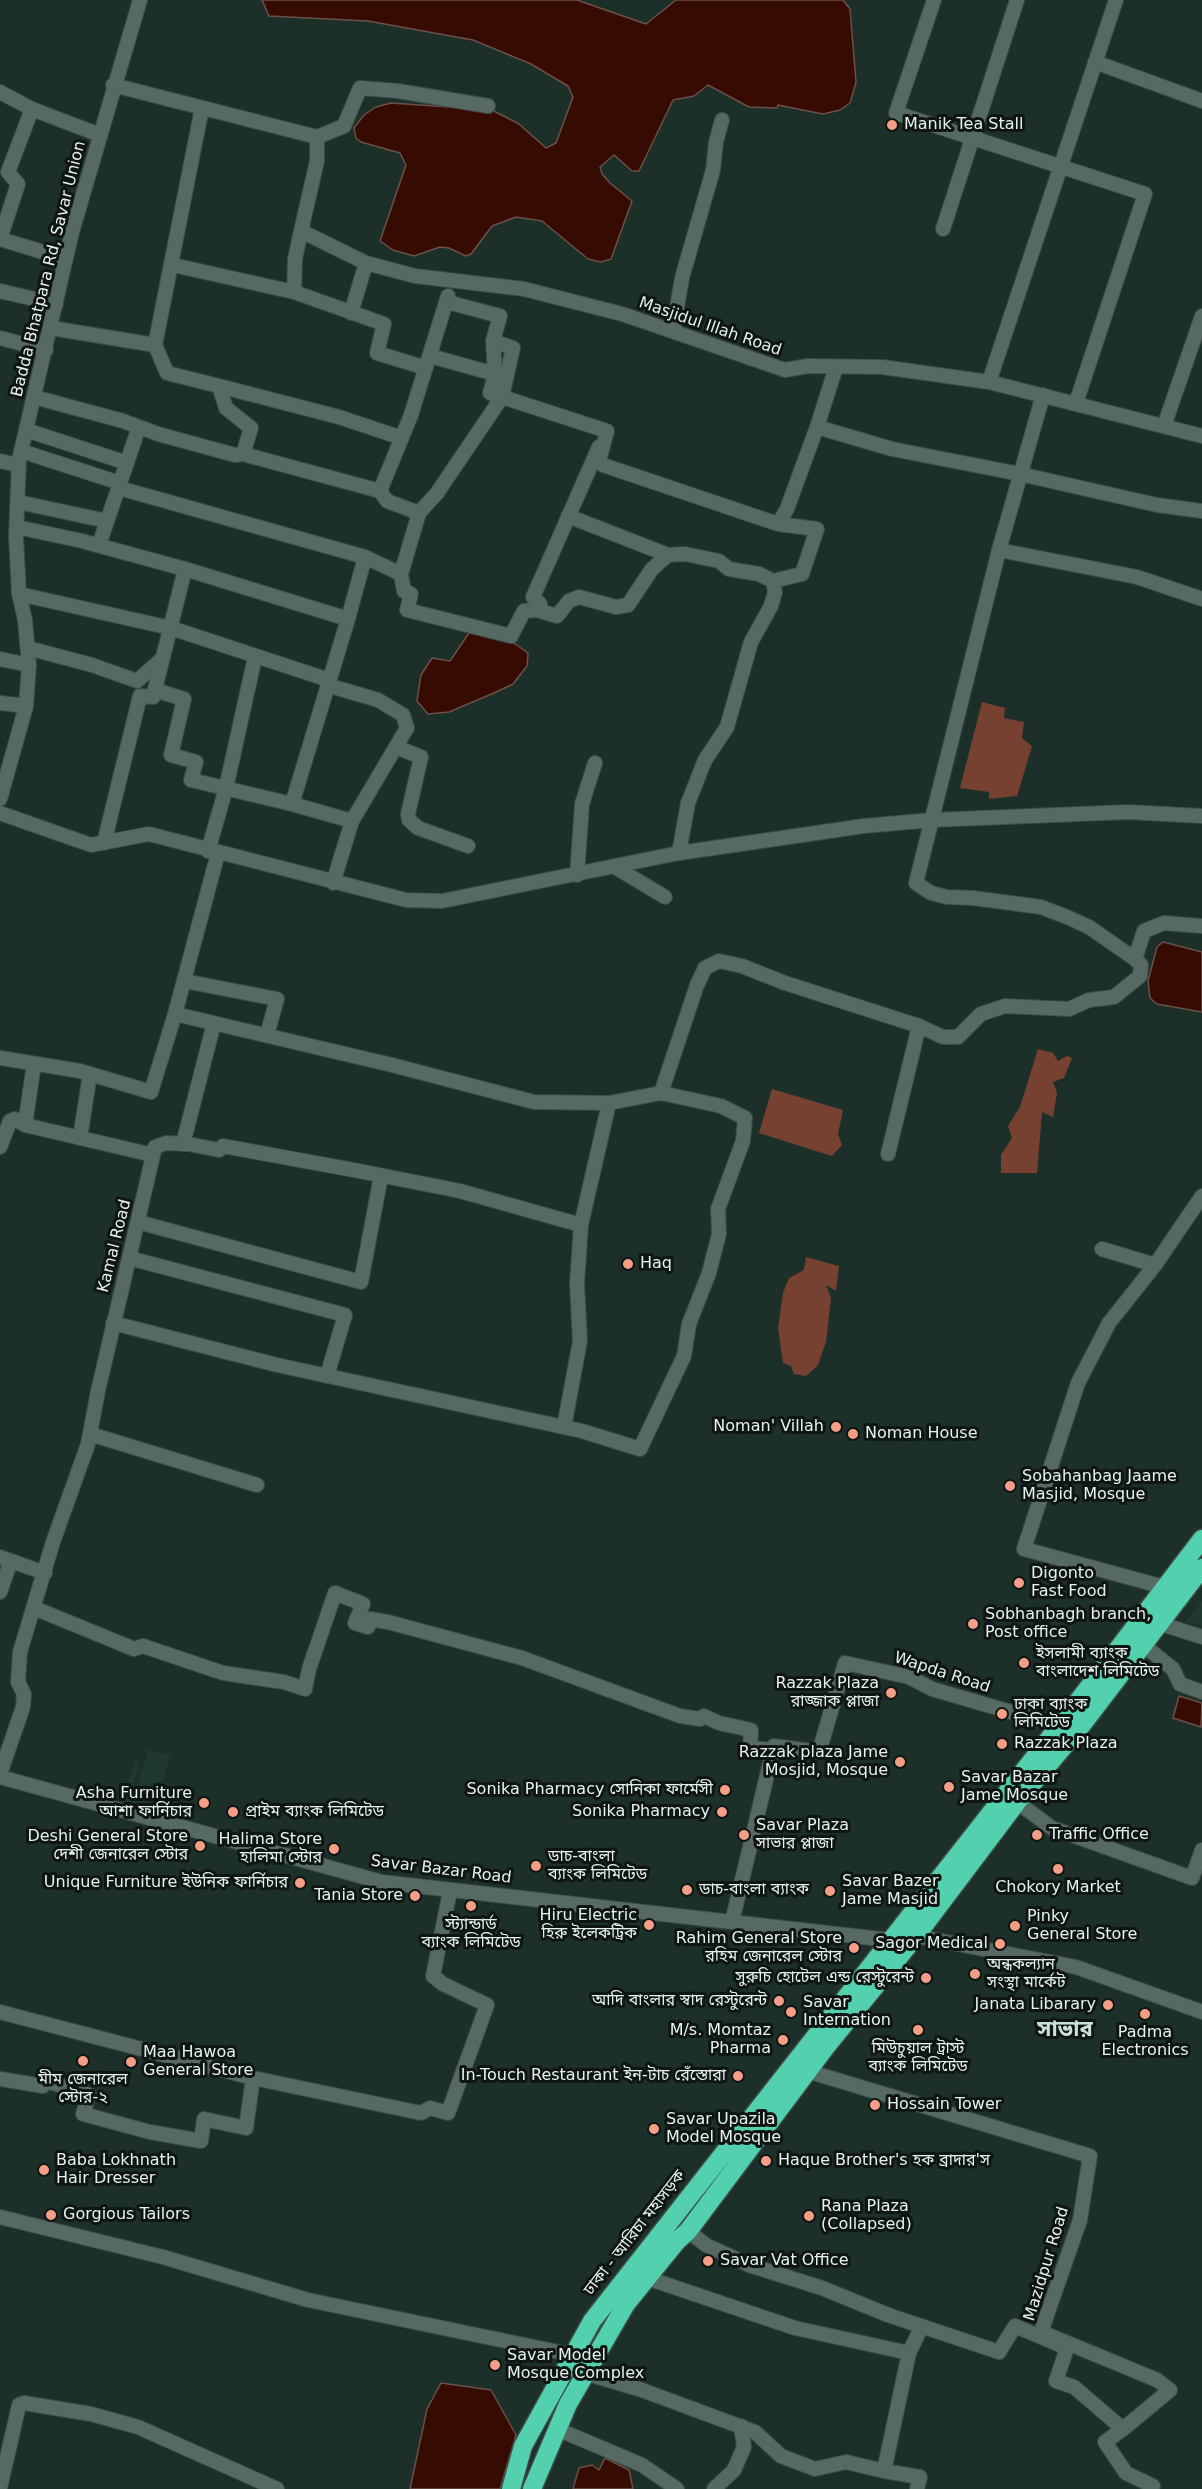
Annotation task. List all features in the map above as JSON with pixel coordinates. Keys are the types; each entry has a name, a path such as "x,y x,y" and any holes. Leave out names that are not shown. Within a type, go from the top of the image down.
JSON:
{"highway":[{"name":"ঢাকা - আরিচা মহাসড়ক","path":"511,2489 524,2446 592,2321 1059,1726 1202,1539"},
{"path":"532,2489 557,2429 585,2373 626,2304 688,2231 807,2071 916,1936 1017,1802 1081,1726 1202,1568"}],"street":[{"name":"Badda Bhatpara Rd, Savar Union","path":"0,799 26,706 29,665 19,594 18,465 66,259 113,85 140,0"},
{"path":"934,0 896,113 1145,194 1076,403"},
{"path":"943,229 1017,0"},
{"path":"989,382 1116,0"},
{"path":"1095,62 1202,101"},
{"path":"113,85 317,137 344,126 360,88 398,91 488,106"},
{"path":"0,92 32,109 100,135"},
{"path":"202,108 154,345 167,373 339,417 402,438"},
{"path":"32,109 8,172 18,184 0,238 66,259"},
{"path":"672,332 682,278 713,170 716,142 722,120"},
{"path":"294,292 295,260 317,161 317,137"},
{"name":"Masjidul Illah Road","path":"301,231 366,263 415,276 524,289 622,314 785,370 808,366 882,367 989,382 1202,436"},
{"path":"351,313 366,263"},
{"path":"172,265 294,292 384,324 377,352 495,374"},
{"path":"0,291 56,304"},
{"path":"380,491 402,438 448,299 500,315 493,341 495,374 490,393 607,431"},
{"path":"1164,426 1202,316"},
{"path":"51,328 154,345"},
{"path":"0,338 46,350"},
{"path":"493,341 513,348 502,397 437,493 419,513 401,574 404,591 411,594 407,610 511,636 524,611 537,610 557,616 569,601 579,597 616,607 628,604 652,570 668,555"},
{"path":"778,524 787,509 836,367"},
{"path":"219,386 225,408 251,428 243,454"},
{"path":"661,1093 697,986 705,968 719,961 742,966 785,983 919,1026 944,1037 958,1037 981,1014 1005,1006 1069,1009 1089,1000 1114,997 1140,976 1141,965 1135,959 1089,927 1041,908 973,898 946,897 916,883 999,550 1043,395"},
{"path":"34,397 235,454 243,454 380,491 387,501 419,513"},
{"path":"99,546 139,427"},
{"path":"817,427 892,449 1020,474 1157,505 1202,511"},
{"path":"26,430 127,463"},
{"path":"537,610 540,604 533,597 589,465 607,431"},
{"path":"568,516 668,555 685,554 719,561 729,569 759,574 773,581 802,574 817,530 778,524 603,465 599,461 607,431"},
{"path":"21,451 119,485 365,557 401,574"},
{"path":"0,461 18,465"},
{"path":"18,502 107,521"},
{"path":"17,527 184,569 348,619"},
{"path":"999,550 1137,577 1202,599"},
{"path":"292,804 365,557"},
{"path":"104,843 140,696 153,697 184,569"},
{"path":"679,853 688,803 705,760 727,727 751,642 771,606 775,592 773,581"},
{"path":"19,594 171,628 378,700 403,715 407,728 352,821 333,883"},
{"path":"28,648 92,664 137,681 163,659"},
{"path":"0,1058 90,1074 151,1092 184,981 255,657"},
{"path":"0,659 29,665"},
{"path":"155,690 183,699 171,755 196,762 191,780 352,821"},
{"path":"0,703 26,706"},
{"path":"396,747 421,757 408,814 409,820 418,828 468,846"},
{"path":"577,875 582,804 595,763"},
{"path":"0,813 91,845 149,834 406,900 441,901 679,853 864,826 932,820 1128,812 1202,816"},
{"path":"615,867 665,897"},
{"path":"1135,959 1144,931 1164,923 1202,926"},
{"path":"184,981 277,999 267,1035"},
{"path":"113,1323 327,1376 564,1427 640,1449 684,1356 689,1324 709,1273 719,1234 718,1209 743,1141 745,1118 721,1106 661,1093 609,1103 534,1102 175,1014"},
{"path":"183,1144 214,1023"},
{"path":"888,1154 919,1026"},
{"path":"25,1125 33,1064"},
{"path":"80,1138 90,1074"},
{"path":"564,1427 580,1341 577,1284 581,1225 609,1103"},
{"path":"0,1147 10,1121 15,1119 25,1125 153,1155 155,1147 166,1143 219,1150 223,1146 460,1191 581,1225"},
{"name":"Kamal Road","path":"0,1776 23,1707 24,1694 18,1682 20,1652 53,1542 90,1434 113,1323 153,1155"},
{"path":"138,1222 361,1282 381,1176"},
{"path":"1164,1587 1024,1549 1078,1383 1108,1323 1155,1265 1202,1196"},
{"path":"1102,1249 1155,1265"},
{"path":"129,1258 345,1315 327,1376"},
{"path":"90,1434 257,1485"},
{"path":"0,1592 5,1559 45,1573"},
{"path":"34,1608 134,1649 143,1646 223,1673 284,1682 305,1689 309,1669 335,1593 363,1604 355,1623 368,1627 370,1619 388,1622 522,1658 680,1716 700,1719 704,1716 719,1723 751,1730 750,1748 773,1750 732,1922"},
{"path":"1158,1623 1202,1637"},
{"path":"1142,1644 1173,1669 1179,1684 1202,1692"},
{"name":"Wapda Road","path":"773,1750 774,1746 819,1752 845,1663 909,1677 932,1689 1059,1726"},
{"name":"Savar Bazar Road","path":"0,1776 382,1882 450,1891 550,1899 889,1940"},
{"path":"1017,1802 1052,1828 1192,1878 1202,1850"},
{"path":"0,2012 253,2078 421,2113 429,2109 448,2113 487,2005 443,1984 433,1976 450,1891"},
{"path":"916,1936 1076,1967 1202,2012"},
{"name":"Mazidpur Road","path":"807,2071 1090,2156 1080,2220 1041,2332 1157,2380 1170,2390 1123,2429"},
{"path":"0,2079 43,2086 44,2080 89,2095 83,2114 150,2132 201,2141 204,2119 246,2128 253,2078"},
{"path":"0,2217 163,2257 308,2300 573,2355"},
{"path":"688,2231 706,2245 749,2265 822,2288 999,2352 1015,2326 1067,2348 1056,2381 1074,2387 1123,2429 1105,2442 1126,2473 1156,2488"},
{"path":"647,2278 806,2331 909,2353"},
{"path":"884,2471 909,2353 922,2326"},
{"path":"585,2373 642,2390 741,2426 755,2432 781,2456 815,2469 846,2462 920,2477 916,2489"},
{"path":"0,2488 4,2443 19,2405 24,2403 91,2414 138,2427 277,2489"},
{"path":"714,2489 734,2470 744,2446 741,2426"},
{"path":"557,2429 642,2465 676,2489"}],"shaded area":[{"path":"262,0 577,0 646,24 676,0 843,0 850,9 856,82 850,103 840,110 823,114 778,105 777,108 749,107 708,85 694,96 673,100 639,171 632,171 614,155 600,167 602,174 610,183 632,201 611,259 601,262 588,259 542,221 516,217 492,226 471,254 466,256 449,248 440,247 414,256 393,250 380,241 406,165 400,153 361,142 356,138 354,128 364,115 376,107 391,103 492,110 519,124 546,148 556,143 573,97 568,86 531,64 473,40 368,21 269,16"},
{"path":"469,633 483,633 511,641 528,653 527,666 513,684 449,712 428,714 417,701 421,675 432,658 450,661"},
{"path":"982,702 1005,708 1004,718 1024,722 1022,738 1032,746 1017,796 989,799 989,792 960,788"},
{"path":"1163,942 1202,952 1202,1012 1157,1004 1150,998 1148,981 1157,947"},
{"path":"1038,1049 1053,1053 1058,1061 1067,1056 1072,1058 1064,1078 1053,1082 1057,1093 1053,1117 1042,1112 1037,1173 1001,1173 1001,1155 1012,1138 1008,1126 1020,1107"},
{"path":"772,1089 843,1110 838,1134 842,1145 832,1156 759,1133"},
{"path":"806,1257 839,1266 836,1291 826,1285 831,1298 826,1342 818,1365 806,1376 794,1374 791,1366 783,1363 778,1328 783,1293 789,1278 804,1270"},
{"path":"1202,1601 1202,1625 1185,1622"},
{"path":"1179,1696 1202,1703 1201,1727 1173,1718"},
{"path":"148,1749 171,1756 159,1793 138,1786"},
{"path":"135,1761 140,1763 133,1783 135,1787 132,1797 159,1804 161,1797 175,1802 170,1820 120,1804"},
{"path":"138,1788 158,1795 157,1801 136,1795"},
{"path":"441,2383 491,2390 516,2435 500,2489 410,2489 427,2409"},
{"path":"605,2458 629,2470 633,2489 573,2489 579,2468 592,2465 599,2470"}],"place":[{"name":"Manik Tea Stall","path":"892,125"},
{"name":"Haq","path":"628,1264"},
{"name":"Noman' Villah","path":"836,1427"},
{"name":"Noman House","path":"853,1434"},
{"name":"Sobahanbag Jaame Masjid, Mosque","path":"1010,1486"},
{"name":"Digonto Fast Food","path":"1019,1583"},
{"name":"Sobhanbagh branch, Post office","path":"973,1624"},
{"name":"ইসলামী ব্যাংক বাংলাদেশ লিমিটেড","path":"1024,1663"},
{"name":"Razzak Plaza রাজ্জাক প্লাজা","path":"891,1693"},
{"name":"ঢাকা ব্যাংক লিমিটেড","path":"1002,1714"},
{"name":"Razzak Plaza","path":"1002,1744"},
{"name":"Razzak plaza Jame Mosjid, Mosque","path":"900,1762"},
{"name":"Savar Bazar Jame Mosque","path":"949,1787"},
{"name":"Sonika Pharmacy সোনিকা ফার্মেসী","path":"725,1790"},
{"name":"Asha Furniture আশা ফার্নিচার","path":"204,1803"},
{"name":"প্রাইম ব্যাংক লিমিটেড","path":"233,1812"},
{"name":"Sonika Pharmacy","path":"722,1812"},
{"name":"Savar Plaza সাভার প্লাজা","path":"744,1835"},
{"name":"Traffic Office","path":"1037,1835"},
{"name":"Deshi General Store দেশী জেনারেল স্টোর","path":"200,1846"},
{"name":"Halima Store হালিমা স্টোর","path":"334,1849"},
{"name":"ডাচ-বাংলা ব্যাংক লিমিটেড","path":"536,1866"},
{"name":"Chokory Market","path":"1058,1869"},
{"name":"Unique Furniture ইউনিক ফার্নিচার","path":"300,1883"},
{"name":"ডাচ-বাংলা ব্যাংক","path":"687,1890"},
{"name":"Savar Bazer Jame Masjid","path":"830,1891"},
{"name":"Tania Store","path":"415,1896"},
{"name":"স্ট্যান্ডার্ড ব্যাংক লিমিটেড","path":"471,1906"},
{"name":"Hiru Electric হিরু ইলেকট্রিক","path":"649,1925"},
{"name":"Pinky General Store","path":"1015,1926"},
{"name":"Sagor Medical","path":"1000,1944"},
{"name":"Rahim General Store রহিম জেনারেল স্টোর","path":"854,1948"},
{"name":"অন্ধকল্যান সংস্থা মার্কেট","path":"975,1974"},
{"name":"সুরুচি হোটেল এন্ড রেস্টুরেন্ট","path":"926,1978"},
{"name":"আদি বাংলার স্বাদ রেস্টুরেন্ট","path":"779,2001"},
{"name":"Janata Libarary","path":"1108,2005"},
{"name":"Savar Internation","path":"791,2012"},
{"name":"Padma Electronics","path":"1145,2014"},
{"name":"মিউচুয়াল ট্রাস্ট ব্যাংক লিমিটেড","path":"918,2030"},
{"name":"M/s. Momtaz Pharma","path":"783,2040"},
{"name":"মীম জেনারেল স্টোর-২","path":"83,2061"},
{"name":"Maa Hawoa General Store","path":"131,2062"},
{"name":"In-Touch Restaurant ইন-টাচ রেঁস্তোরা","path":"738,2076"},
{"name":"Hossain Tower","path":"875,2105"},
{"name":"Savar Upazila Model Mosque","path":"654,2129"},
{"name":"Haque Brother's হক ব্রাদার'স","path":"766,2161"},
{"name":"Baba Lokhnath Hair Dresser","path":"44,2170"},
{"name":"Gorgious Tailors","path":"51,2215"},
{"name":"Rana Plaza (Collapsed)","path":"809,2216"},
{"name":"Savar Vat Office","path":"708,2261"},
{"name":"Savar Model Mosque Complex","path":"495,2365"}],"district":[{"name":"সাভার","path":"1065,2030"}]}
